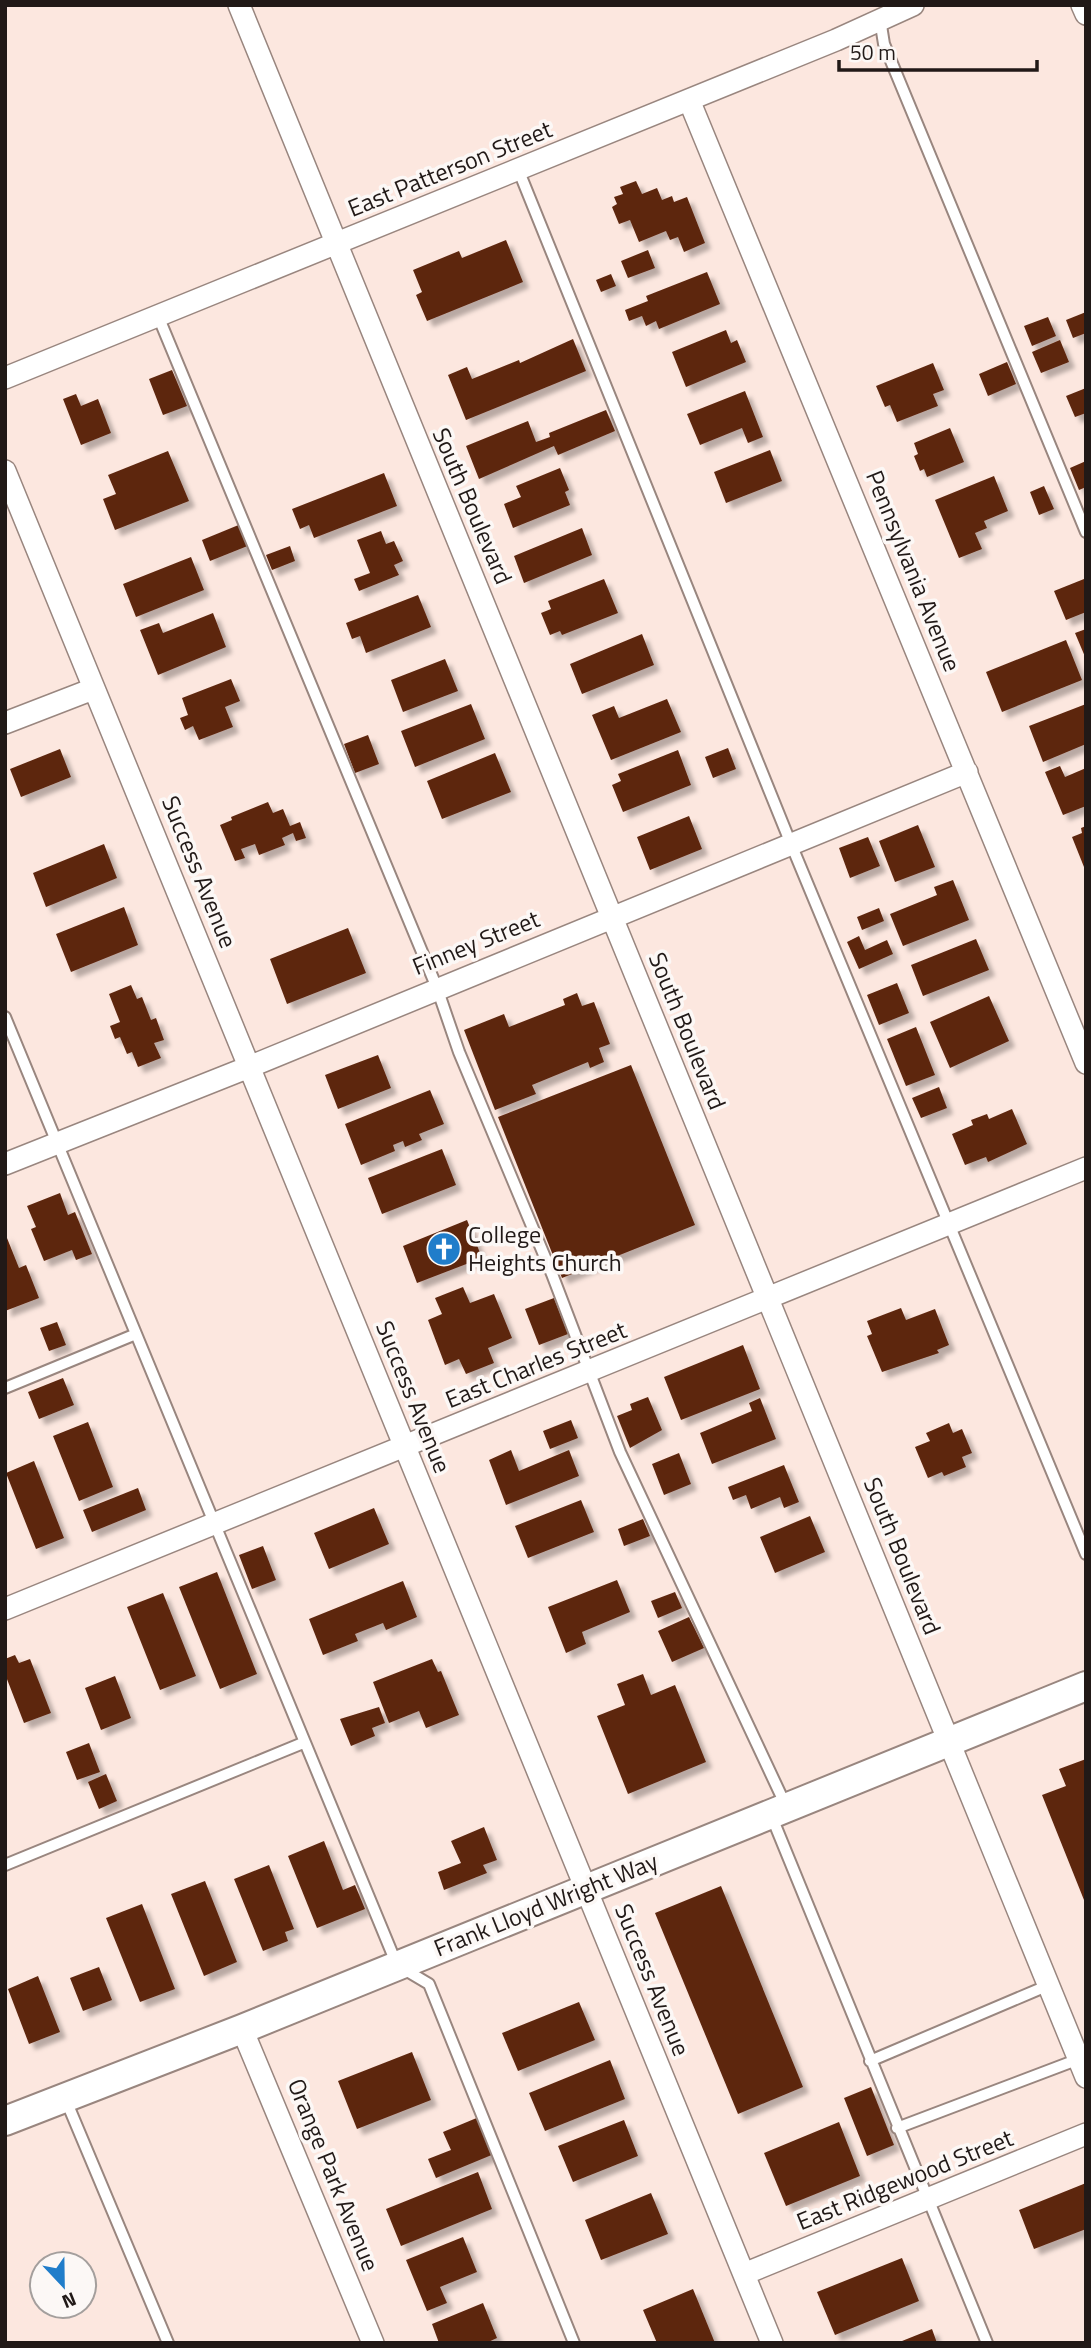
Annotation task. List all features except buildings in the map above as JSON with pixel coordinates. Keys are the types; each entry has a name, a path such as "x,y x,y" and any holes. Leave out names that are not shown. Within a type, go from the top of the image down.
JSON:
{"street":[{"name":"South Boulevard","path":"239,5 1082,2068"},
{"name":"East Patterson Street","path":"5,378 836,40 877,12 912,5"},
{"path":"1082,5 1086,14"},
{"name":"Pennsylvania Avenue","path":"689,100 1086,1063"},
{"name":"Success Avenue","path":"5,471 772,2343"},
{"path":"5,723 93,689"},
{"name":"Finney Street","path":"5,1164 249,1067 967,772"},
{"name":"East Charles Street","path":"5,1609 1086,1168"},
{"name":"Frank Lloyd Wright Way","path":"5,2121 242,2029 1086,1686"},
{"name":"Orange Park Avenue","path":"242,2029 373,2343"},
{"name":"East Ridgewood Street","path":"744,2274 1086,2134"}],"lane":[{"path":"877,12 884,44 1086,532"},
{"path":"518,169 791,844 1086,1555"},
{"path":"158,316 437,988 459,1052 552,1274 620,1452 779,1811 870,2061 987,2343"},
{"path":"5,1017 397,1965 429,1984 574,2343"},
{"path":"5,1388 136,1334"},
{"path":"5,1865 303,1743"},
{"path":"870,2061 1049,1985"},
{"path":"897,2128 1082,2068"},
{"path":"65,2098 168,2343"}],"place":[{"name":"College Heights Church","path":"444,1249"}]}
